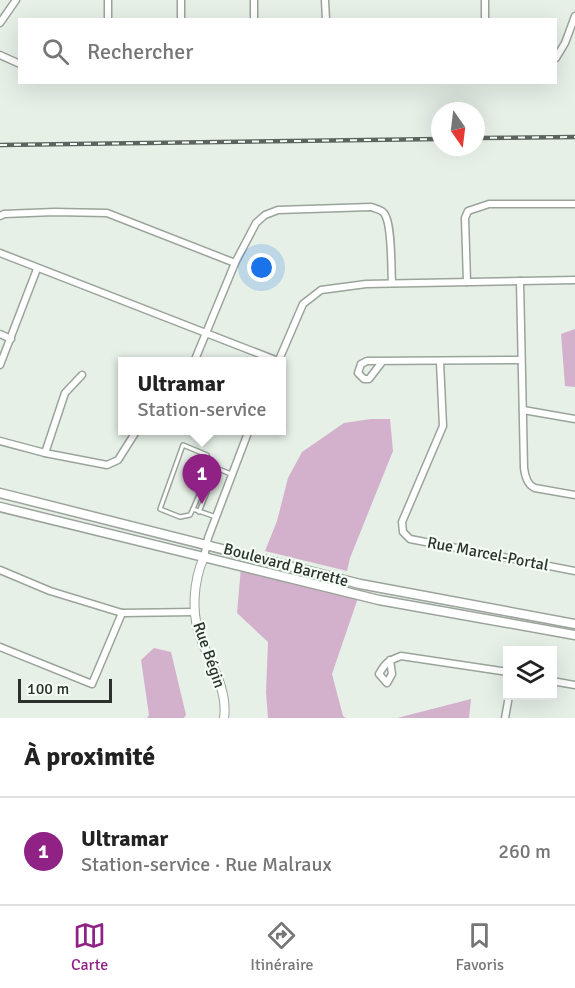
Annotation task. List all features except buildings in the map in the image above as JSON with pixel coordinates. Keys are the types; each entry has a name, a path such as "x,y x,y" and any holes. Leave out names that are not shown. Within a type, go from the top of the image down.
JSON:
{"main road":[{"name":"Boulevard Barrette","path":"0,493 360,584 575,624"},
{"name":"Boulevard Barrette","path":"0,507 379,600 575,635"}],"street":[{"path":"0,23 16,0"},
{"path":"108,0 108,18"},
{"path":"181,0 182,18"},
{"path":"254,0 254,18"},
{"path":"325,0 326,18"},
{"path":"485,0 485,18"},
{"path":"557,55 566,43 575,16"},
{"path":"0,55 18,63"},
{"path":"467,282 465,218 468,211 489,204 575,204"},
{"path":"196,357 234,263 256,224 265,216 278,210 371,207 380,210 386,215 392,283"},
{"path":"0,216 54,212 107,213 234,263"},
{"path":"0,253 267,357"},
{"path":"0,365 37,269"},
{"path":"280,357 303,304 321,290 366,284 575,280"},
{"path":"520,281 525,478 531,487 575,495"},
{"path":"0,334 11,339"},
{"path":"382,362 521,360"},
{"name":"Rue Marcel-Portal","path":"440,362 443,426 402,522 403,532 410,539 575,570"},
{"path":"45,453 65,393 82,375"},
{"path":"523,411 575,419"},
{"path":"0,441 45,453 107,465 118,460 134,435"},
{"path":"204,557 231,474 247,435"},
{"name":"Rue Bégin","path":"204,557 195,612 200,637 222,689 224,718"},
{"path":"0,570 50,591 123,613 195,612"},
{"path":"0,647 92,684 123,613"},
{"path":"390,660 401,656 503,671"},
{"path":"557,682 575,685"},
{"path":"505,718 507,700"}],"lane":[{"path":"183,445 207,455 211,466 201,490 190,515 180,517 159,509 183,445"},
{"path":"211,466 231,474"},
{"path":"199,512 207,492 201,490"},
{"path":"193,509 216,518"}],"shaded area":[{"path":"575,329 575,387 565,386 561,334"},
{"path":"390,419 393,451 350,558 347,571 265,551 277,521 288,478 302,452 344,423"},
{"path":"241,567 359,595 332,674 343,716 346,718 268,718 266,692 268,642 237,613"},
{"path":"154,648 171,652 186,715 184,718 147,718 149,715 141,660"},
{"path":"471,699 469,718 397,718"}],"railway":[{"path":"485,138 575,137"},
{"path":"0,145 431,139"}],"place":[{"name":"Ultramar","path":"202,504"}]}
